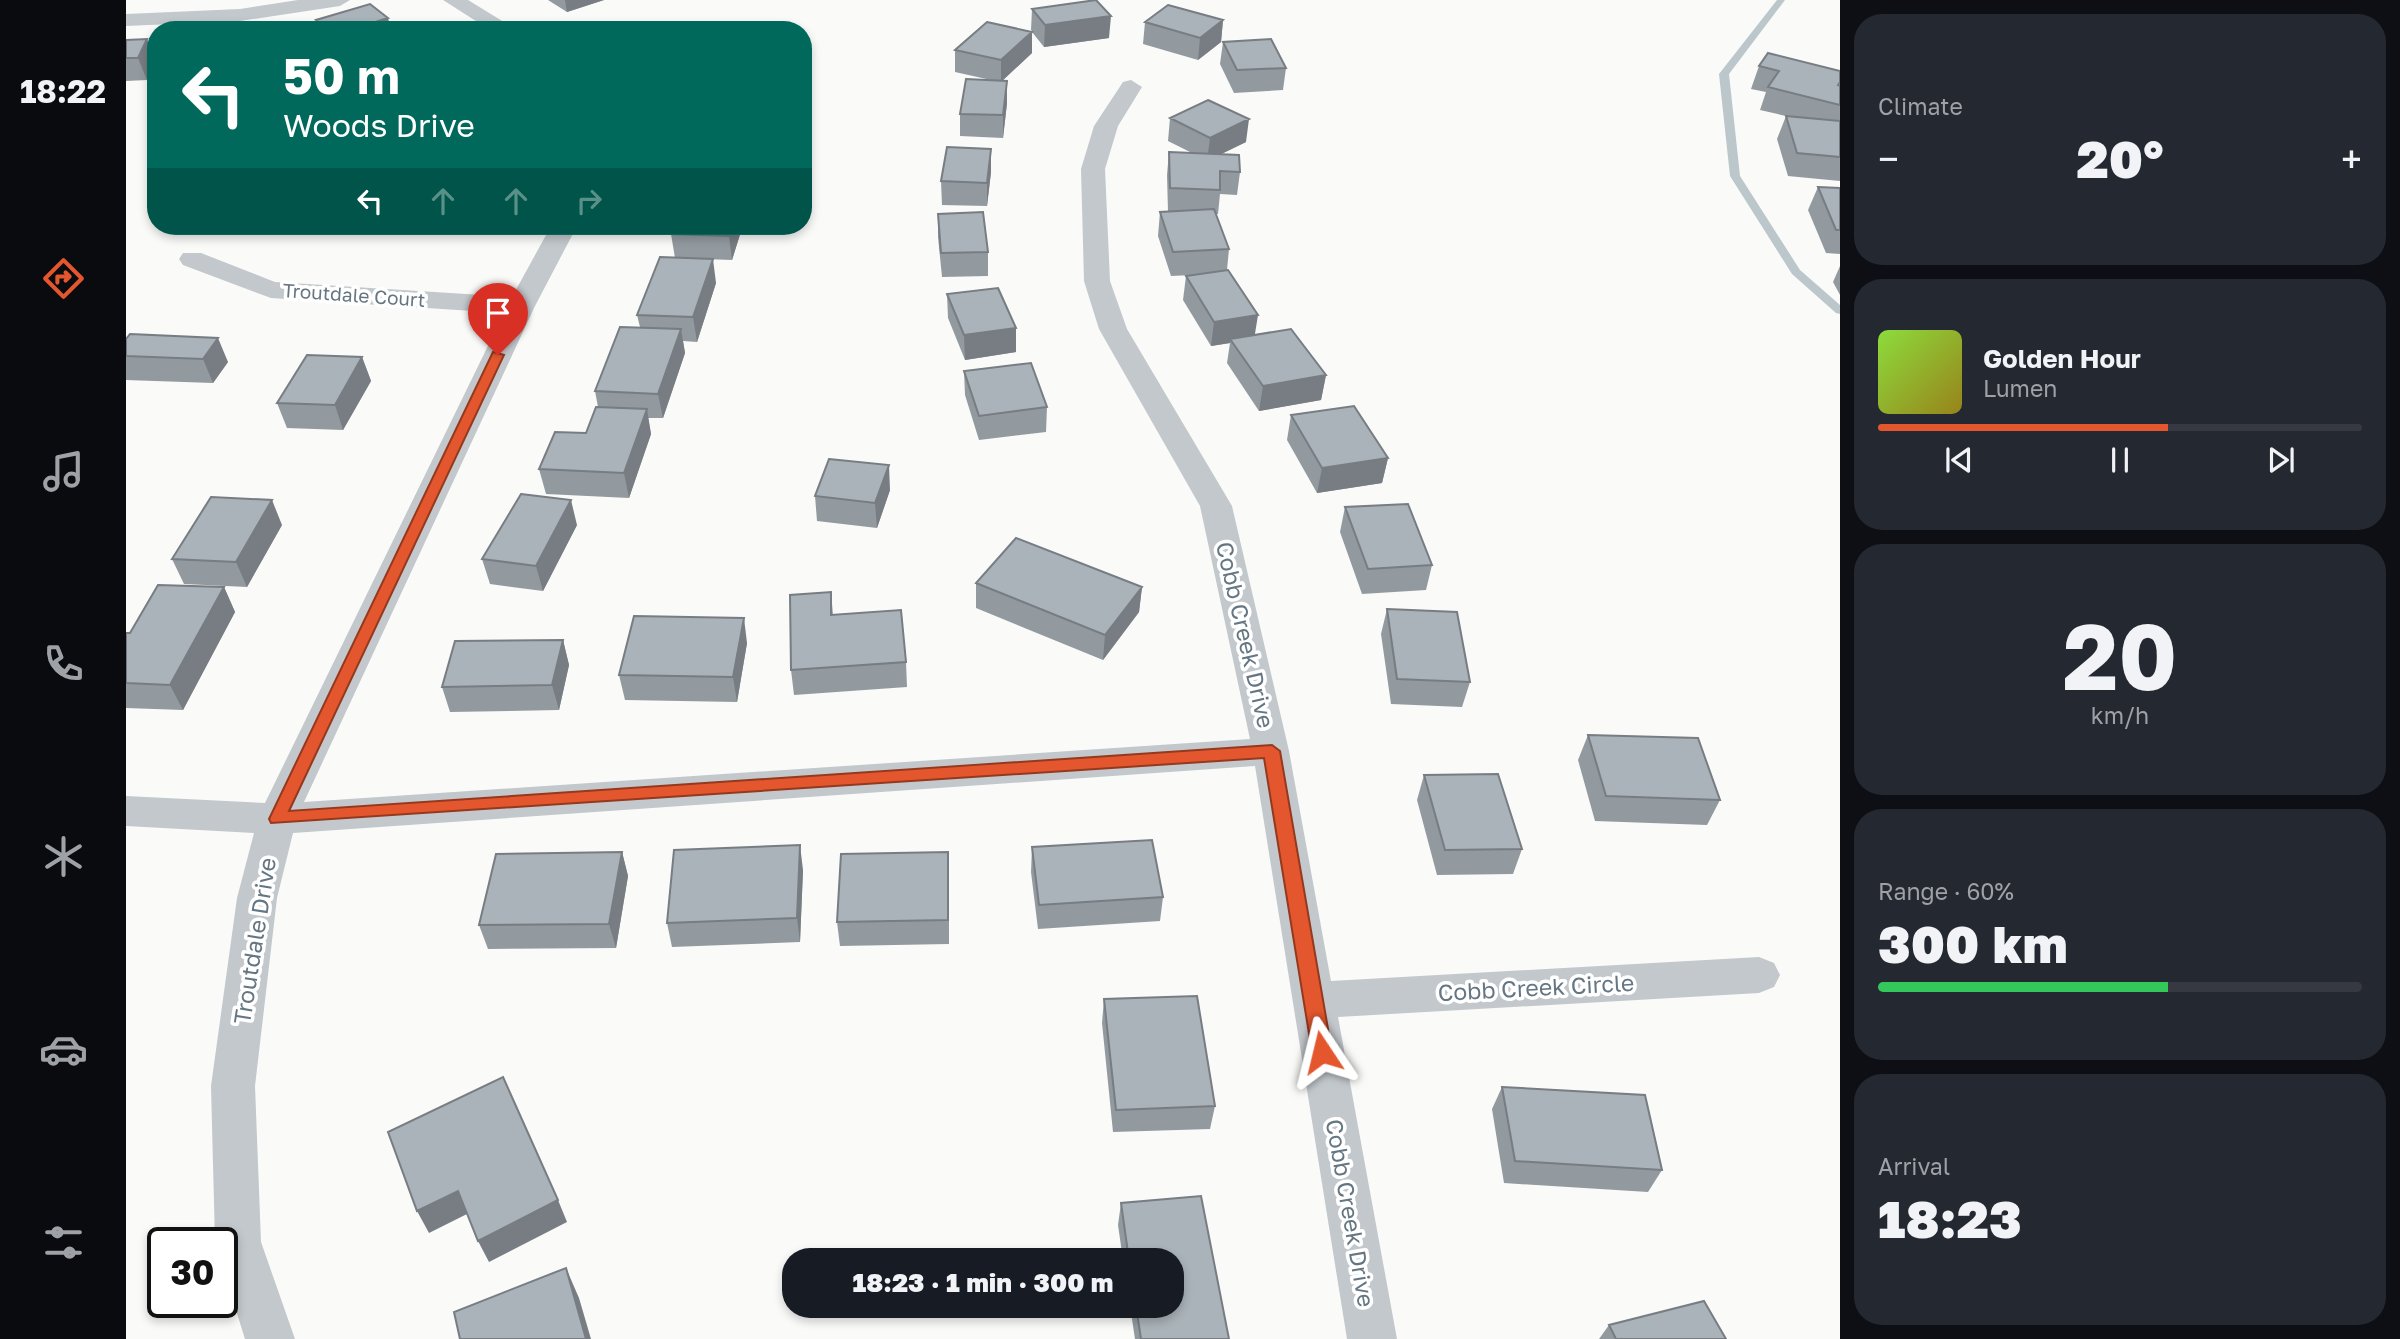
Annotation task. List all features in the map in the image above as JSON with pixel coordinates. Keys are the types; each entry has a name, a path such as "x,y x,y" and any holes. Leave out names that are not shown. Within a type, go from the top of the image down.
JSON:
{"street":[{"path":"126,20 240,15 340,0"},
{"path":"453,0 490,21"},
{"name":"Cobb Creek Drive","path":"1131,87 1106,127 1093,169 1097,281 1113,329 1216,506 1272,751 1372,1339"},
{"name":"Troutdale Drive","path":"270,1339 238,1242 233,1086 257,898 277,819 521,306 560,235"},
{"name":"Troutdale Court","path":"192,259 271,290 521,306"},
{"path":"126,811 277,819 1272,751"},
{"name":"Cobb Creek Circle","path":"1313,1000 1759,975"}],"building":[{"path":"1096,0 1111,16 1045,25 1032,9"},
{"path":"370,4 388,18 378,21 316,20"},
{"path":"1168,5 1223,20 1200,38 1145,22"},
{"path":"987,22 1032,32 1001,60 955,50"},
{"path":"147,39 138,58 126,58 126,40"},
{"path":"1271,39 1286,68 1237,70 1223,42"},
{"path":"1768,53 1840,71 1840,105 1768,87 1779,71 1759,66"},
{"path":"966,79 1007,81 1003,115 960,114"},
{"path":"1208,100 1249,119 1210,138 1170,118"},
{"path":"1786,116 1840,121 1840,157 1797,153"},
{"path":"947,147 991,149 987,183 941,181"},
{"path":"1169,152 1239,155 1240,172 1220,171 1220,190 1170,188"},
{"path":"1818,187 1840,188 1840,230 1836,230"},
{"path":"1214,209 1229,249 1173,252 1160,212"},
{"path":"983,212 988,252 941,253 938,214"},
{"path":"660,257 713,259 693,317 637,315"},
{"path":"1228,270 1258,315 1214,322 1186,276"},
{"path":"998,288 1016,328 964,335 947,294"},
{"path":"620,327 681,329 658,394 595,391"},
{"path":"1291,329 1326,375 1263,386 1230,339"},
{"path":"130,334 218,338 203,359 126,356 126,339"},
{"path":"307,355 362,357 335,405 277,403"},
{"path":"1031,363 1047,407 979,416 964,371"},
{"path":"1354,406 1388,458 1322,468 1291,415"},
{"path":"596,407 647,409 624,473 539,469 555,432 586,433"},
{"path":"829,459 889,465 875,503 815,496"},
{"path":"521,494 571,500 536,566 482,559"},
{"path":"211,497 272,500 236,562 172,559"},
{"path":"1408,504 1432,565 1368,569 1345,507"},
{"path":"1016,538 1142,587 1105,635 976,583"},
{"path":"158,585 224,587 170,685 126,683 126,633 130,633"},
{"path":"831,592 831,615 901,610 906,662 791,670 790,595"},
{"path":"1387,609 1457,612 1470,682 1397,679"},
{"path":"634,616 744,618 733,677 619,675"},
{"path":"563,640 552,685 442,687 455,641"},
{"path":"1588,735 1698,738 1720,800 1606,796"},
{"path":"1498,774 1522,849 1445,850 1424,775"},
{"path":"1152,840 1163,897 1039,905 1032,847"},
{"path":"800,845 797,918 667,923 674,850"},
{"path":"622,852 609,924 479,925 496,854"},
{"path":"948,852 948,920 837,922 841,854"},
{"path":"1197,996 1215,1106 1116,1110 1104,999"},
{"path":"503,1077 558,1200 478,1241 458,1191 417,1211 388,1132"},
{"path":"1502,1087 1645,1095 1662,1170 1515,1161"},
{"path":"1201,1196 1229,1339 1141,1339 1138,1318 1184,1318 1184,1248 1127,1248 1121,1203"},
{"path":"566,1268 586,1339 460,1339 454,1312"},
{"path":"1704,1301 1726,1339 1616,1339 1609,1325"}],"waterway":[{"path":"1781,0 1724,74 1735,176 1796,272 1840,311"}],"route":[{"path":"498,355 277,819 1272,751 1322,1052"}]}
